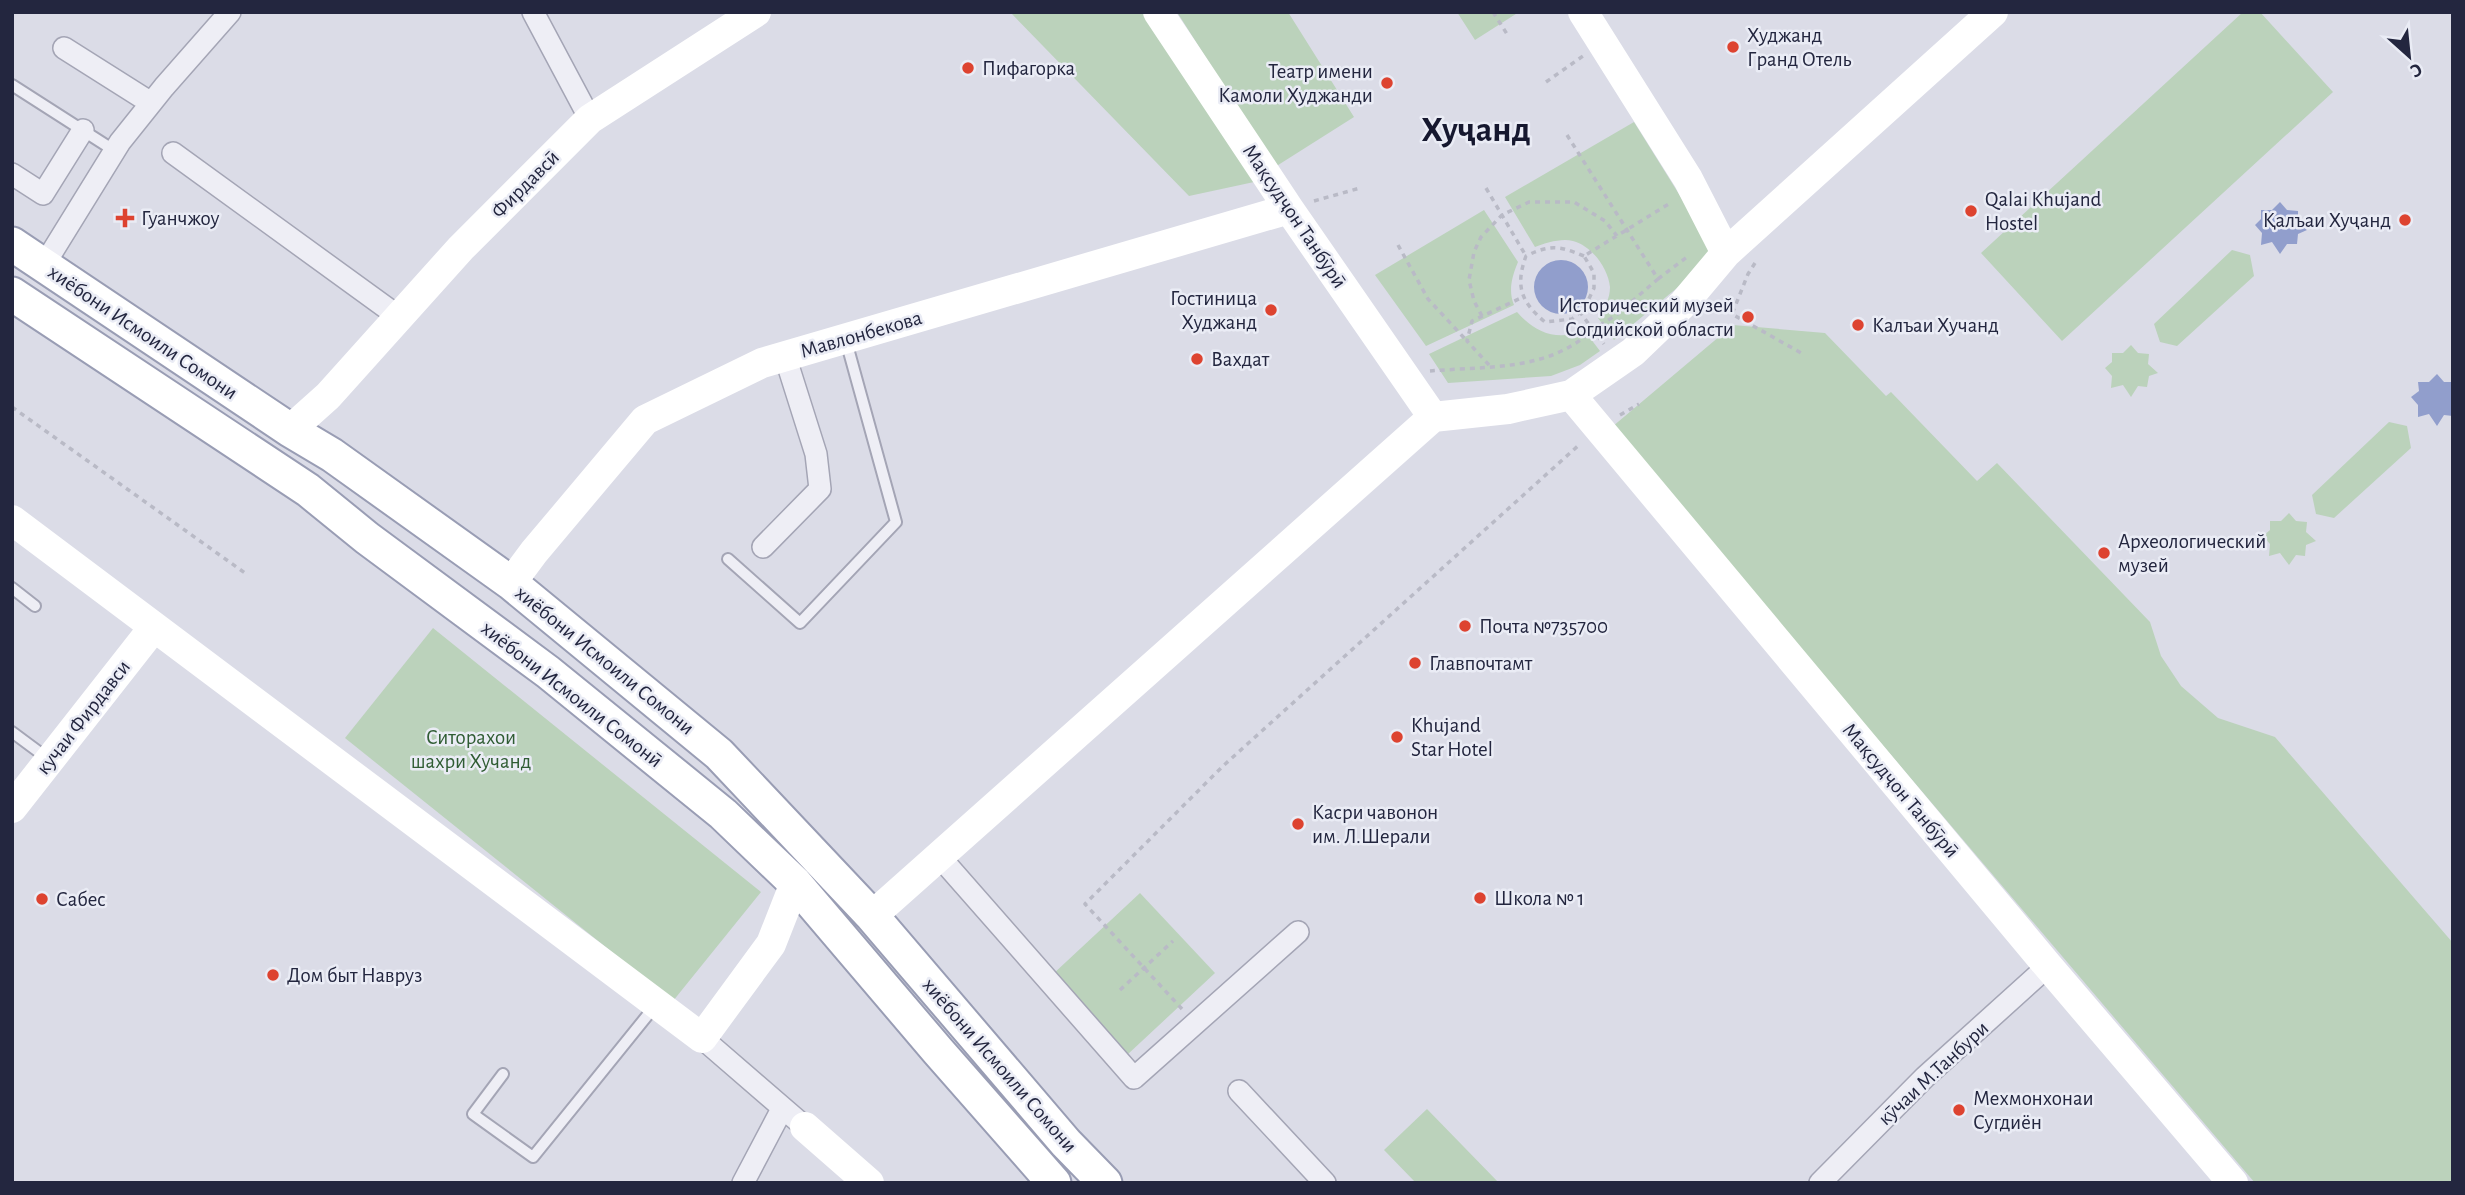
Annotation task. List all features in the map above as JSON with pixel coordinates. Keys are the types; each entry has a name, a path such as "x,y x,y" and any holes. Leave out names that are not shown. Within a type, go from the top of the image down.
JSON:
{"main road":[{"name":"хиёбони Исмоили Сомони","path":"12,244 290,430 332,455 511,583 719,754 872,916 1066,1143 1105,1183"},
{"name":"хиёбони Исмоили Сомонӣ","path":"12,294 308,490 367,538 548,672 723,814 795,883 1054,1183"},
{"path":"367,538 371,514 382,506 397,503"}],"street":[{"path":"44,265 115,151 230,12"},
{"path":"533,12 590,119"},
{"name":"Фирдавсӣ","path":"290,430 328,396 461,248 590,119 756,12"},
{"name":"Мақсудҷон Танбӯрӣ","path":"1158,12 1289,209 1433,417"},
{"path":"1583,12 1688,179 1726,253"},
{"path":"872,916 1433,417 1508,409 1571,395 1633,352 1684,303 1726,253 1993,12"},
{"path":"64,48 152,103"},
{"path":"12,174 43,194 83,130"},
{"path":"173,152 399,317"},
{"name":"Мавлонбекова","path":"511,583 645,420 762,363 1289,209"},
{"path":"763,547 820,489 816,454 785,356"},
{"name":"Мақсудҷон Танбӯрӣ","path":"1571,395 2048,966 2234,1183"},
{"path":"12,520 702,1038 869,1183"},
{"name":"кучаи Фирдавси","path":"12,808 154,626"},
{"path":"939,856 1134,1078 1298,932"},
{"path":"702,1038 771,944 795,883"},
{"name":"кӯчаи М.Танбури","path":"1824,1182 1925,1077 2048,966"},
{"path":"1239,1091 1325,1183"},
{"path":"743,1183 782,1109"}],"lane":[{"path":"12,85 115,151"},
{"path":"728,559 800,624 896,522 845,339"},
{"path":"12,588 35,606"},
{"path":"12,732 49,760"},
{"path":"503,1074 473,1114 533,1157 657,1004"}],"path":[{"path":"1493,12 1507,34"},
{"path":"1546,82 1602,43"},
{"path":"1423,372 1522,363 1551,355 1571,346 1616,315 1658,279 1567,135"},
{"path":"1289,209 1360,188"},
{"path":"1486,188 1526,256 1521,283 1523,297 1530,310 1545,322 1572,319 1584,309 1594,288 1594,273 1584,256 1565,248 1550,246 1526,256"},
{"path":"1584,256 1674,200"},
{"path":"1482,316 1474,301 1469,280 1474,252 1481,237 1502,215 1529,202 1574,202 1605,221 1617,236"},
{"path":"1749,232 1765,248 1748,274 1732,314 1803,354"},
{"path":"1398,245 1428,299 1489,366"},
{"path":"1467,341 1472,321 1523,297"},
{"path":"1580,312 1618,362"},
{"path":"1196,1023 1086,904 1223,766 1598,427 1639,404"},
{"path":"12,407 245,573"},
{"path":"1120,989 1173,941"}],"green space":[{"path":"1010,12 1160,12 1268,179 1189,196"},
{"path":"1177,12 1288,12 1354,117 1275,167"},
{"path":"1457,12 1519,12 1475,40"},
{"path":"2243,12 2260,12 2333,92 2062,341 1981,253"},
{"path":"1634,122 1707,239 1709,257 1706,264 1614,340 1598,318 1608,300 1610,287 1606,272 1598,259 1587,248 1568,240 1535,247 1505,197"},
{"path":"1484,210 1518,262 1511,294 1514,305 1426,346 1375,275"},
{"path":"2232,250 2250,255 2254,276 2177,346 2160,342 2154,324"},
{"path":"1517,312 1531,325 1548,333 1565,335 1584,330 1600,351 1580,365 1551,376 1448,383 1429,354"},
{"path":"1733,325 1825,333 1886,396 1891,392 1977,481 1997,463 2150,622 2161,656 2181,686 2218,718 2275,737 2453,943 2453,1183 2255,1183 1612,427"},
{"path":"2131,345 2138,353 2149,354 2148,364 2158,373 2149,376 2147,387 2138,386 2131,397 2123,385 2111,388 2112,376 2105,368 2112,362 2112,353 2123,353"},
{"path":"2389,422 2407,426 2411,448 2334,518 2316,514 2312,495"},
{"path":"2289,513 2296,521 2307,522 2306,532 2316,541 2306,545 2305,556 2296,555 2289,565 2280,553 2269,556 2270,544 2263,536 2270,530 2270,521 2281,521"},
{"name":"Ситорахои шахри Хучанд","path":"433,628 761,892 673,1001 345,738"},
{"path":"1140,893 1215,973 1127,1055 1052,975"},
{"path":"1427,1109 1499,1183 1416,1183 1384,1150"}],"water":[{"path":"2280,202 2287,210 2298,211 2298,221 2307,230 2298,234 2297,244 2287,244 2280,254 2272,242 2261,245 2262,233 2255,225 2261,219 2261,210 2272,210"},
{"path":"1561,260 1580,268 1588,287 1580,306 1561,314 1542,306 1534,287 1542,268"},
{"path":"2437,374 2444,382 2453,382 2453,416 2444,415 2437,426 2429,414 2418,417 2418,405 2411,397 2419,391 2418,382 2429,382"}],"place":[{"name":"Худжанд Гранд Отель","path":"1733,47"},
{"name":"Пифагорка","path":"968,68"},
{"name":"Театр имени Камоли Худжанди","path":"1387,83"},
{"name":"Qalai Khujand Hostel","path":"1971,211"},
{"name":"Гуанчжоу","path":"125,218"},
{"name":"Қалъаи Хуҷанд","path":"2405,220"},
{"name":"Гостиница Худжанд","path":"1271,310"},
{"name":"Исторический музей Согдийской области","path":"1748,317"},
{"name":"Калъаи Хучанд","path":"1858,325"},
{"name":"Вахдат","path":"1197,359"},
{"name":"Археологический музей","path":"2104,553"},
{"name":"Почта №735700","path":"1465,626"},
{"name":"Главпочтамт","path":"1415,663"},
{"name":"Khujand Star Hotel","path":"1397,737"},
{"name":"Касри чавонон им. Л.Шерали","path":"1298,824"},
{"name":"Школа № 1","path":"1480,898"},
{"name":"Сабес","path":"42,899"},
{"name":"Дом быт Навруз","path":"273,975"},
{"name":"Мехмонхонаи Сугдиён","path":"1959,1110"}],"district":[{"name":"Хуҷанд","path":"1476,129"}]}
